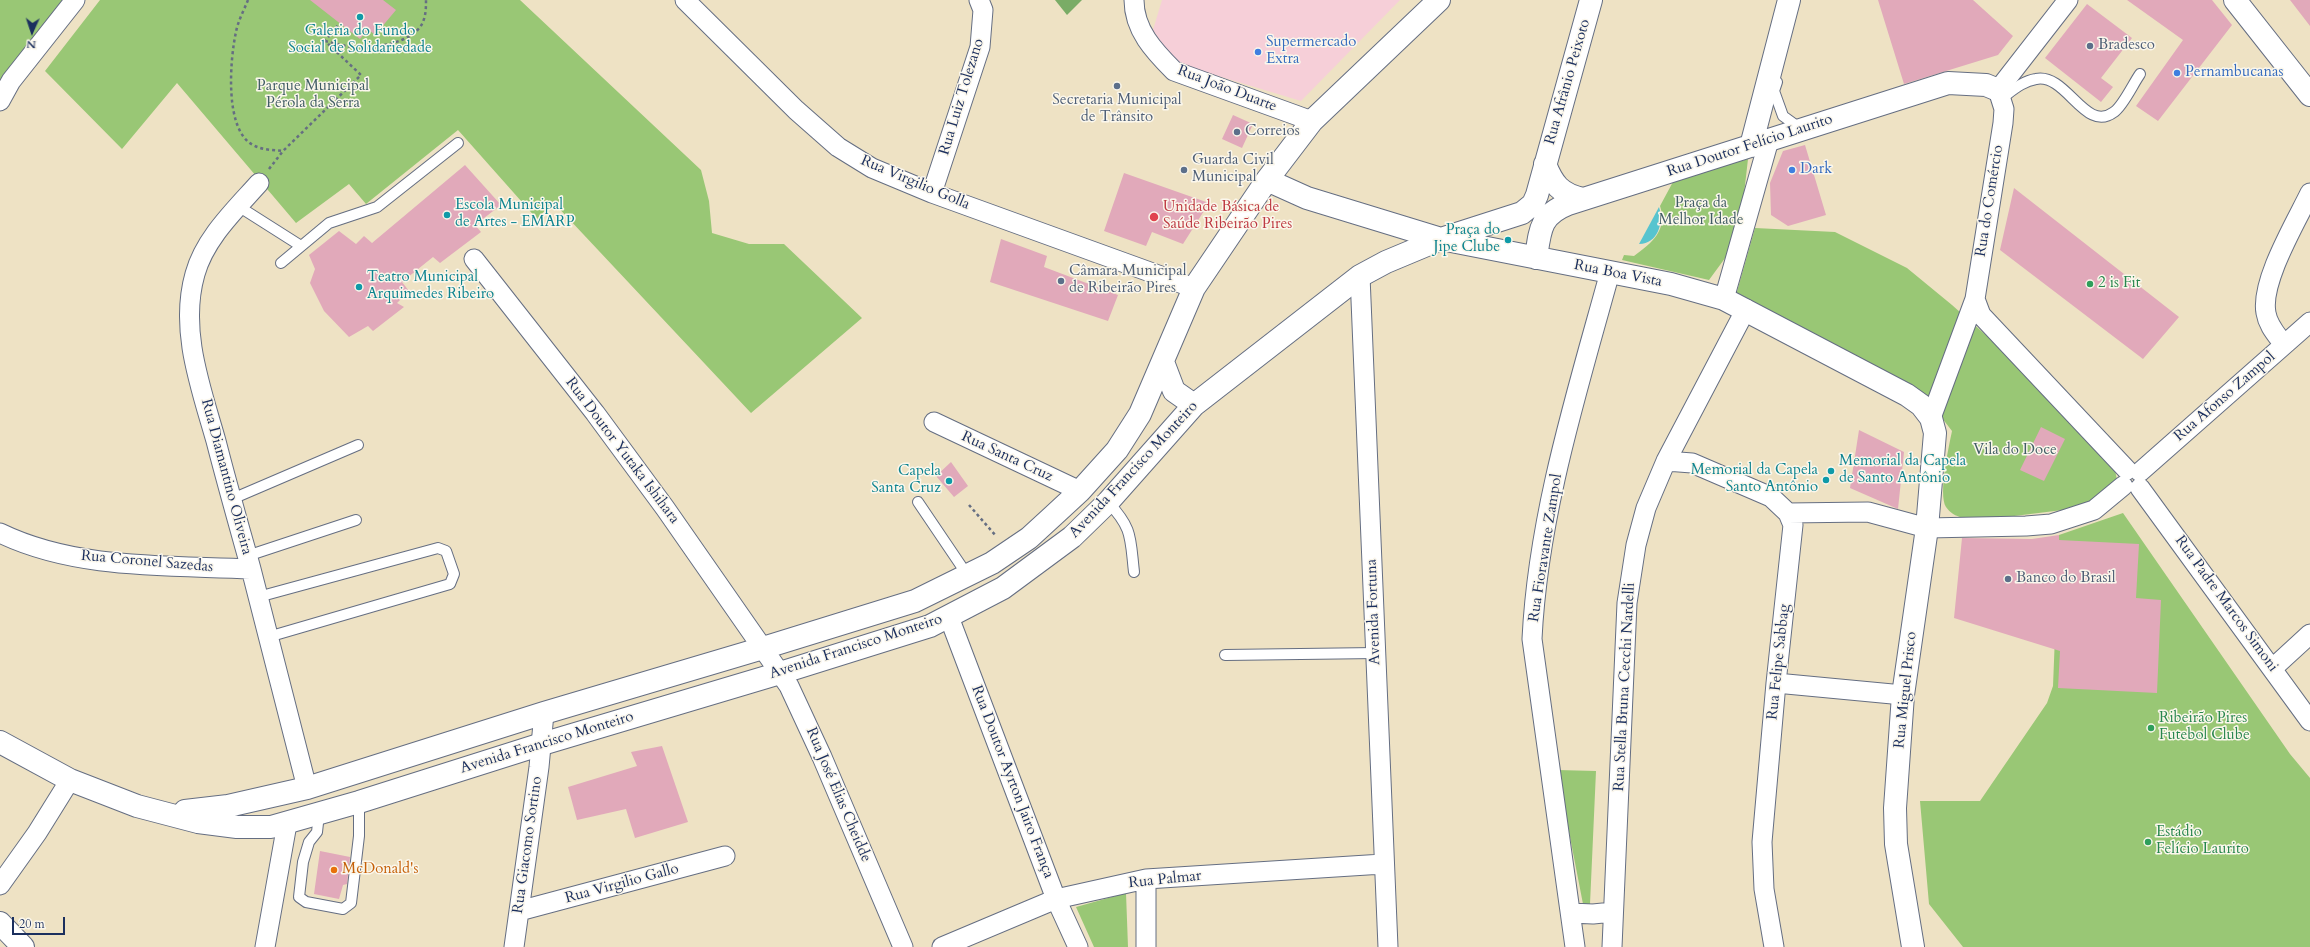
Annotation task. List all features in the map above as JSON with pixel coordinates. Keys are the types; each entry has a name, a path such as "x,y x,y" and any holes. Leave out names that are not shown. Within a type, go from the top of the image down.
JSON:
{"main road":[{"name":"Avenida Francisco Monteiro","path":"161,813 228,806 306,788 544,713 763,648 915,601 968,576 1010,552 1029,538 1080,492 1117,450 1129,432 1163,362 1194,288 1267,180 1312,121 1439,0"},
{"name":"Rua Afrânio Peixoto","path":"1441,240 1514,217 1527,210 1537,195 1591,0"},
{"path":"1760,143 1789,0"},
{"path":"2235,0 2310,95"},
{"name":"Rua Doutor Felício Laurito","path":"1536,258 1543,223 1549,215 1556,209 1583,199 1948,83 1967,82 1986,85 2000,94"},
{"name":"Rua Afrânio Peixoto","path":"1545,164 1554,184 1561,192 1583,199"},
{"name":"Rua Boa Vista","path":"1267,180 1307,198 1441,240 1671,284 1724,299 1746,309 1907,395 1921,406 1933,426"},
{"name":"Avenida Francisco Monteiro","path":"0,742 70,780 107,796 161,813 198,822 237,827 254,828 287,824 542,744 780,673 930,626 1003,588 1042,561 1072,537 1108,502 1194,405 1360,276 1386,262 1441,240"},
{"path":"1163,362 1174,391 1194,405"},
{"name":"Rua Miguel Prisco","path":"1913,947 1896,844 1895,808 1903,695 1927,528 1933,426"},
{"path":"0,923 23,947"}],"street":[{"path":"0,101 11,81 75,0"},
{"name":"Rua Virgilio Golla","path":"685,0 796,110 838,147 872,168 932,193 1194,288"},
{"name":"Rua Luiz Tolezano","path":"932,193 980,47 983,10 979,0"},
{"name":"Rua João Duarte","path":"1134,0 1134,13 1141,32 1158,54 1174,71 1312,121"},
{"path":"2000,94 2068,0"},
{"name":"Rua do Comércio","path":"1933,426 1976,299 2003,122 2000,94"},
{"path":"1724,299 1760,143"},
{"name":"Rua Diamantino Oliveira","path":"259,182 210,241 195,274 189,308 191,340 198,377 249,562 306,788"},
{"path":"2284,345 2270,326 2266,313 2265,298 2268,281 2310,193"},
{"name":"Rua Doutor Yutaka Ishihara","path":"474,259 595,413 665,508 763,648"},
{"name":"Rua Fioravante Zampol","path":"1575,947 1535,672 1532,639 1533,609 1549,516 1570,416 1610,272"},
{"name":"Avenida Fortuna","path":"1360,276 1376,653 1383,864 1388,947"},
{"name":"Rua Padre Marcos Simoni","path":"1976,299 1978,308 1985,318 2133,479 2273,668 2310,721"},
{"name":"Rua Stella Bruna Cecchi Nardelli","path":"1612,947 1627,603 1636,545 1646,508 1666,461 1746,309"},
{"name":"Rua Afonso Zampol","path":"1788,513 1868,512 1927,528 2051,524 2094,510 2133,479 2310,322"},
{"name":"Rua Santa Cruz","path":"934,422 1080,492"},
{"name":"Rua Felipe Sabbag","path":"1666,461 1692,464 1772,497 1788,513 1794,525 1776,683 1762,842 1764,889 1774,947"},
{"name":"Rua Coronel Sazedas","path":"0,533 26,545 88,559 146,565 249,562"},
{"name":"Rua Doutor Ayrton Jairo França","path":"949,617 1056,899 1078,947"},
{"path":"2273,668 2310,634"},
{"name":"Rua José Elias Cheidde","path":"763,648 794,695 903,947"},
{"path":"1776,683 1903,695"},
{"name":"Rua Giacomo Sortino","path":"514,947 542,744 544,713"},
{"path":"0,885 37,833 70,780"},
{"path":"265,947 287,824"},
{"name":"Rua Virgilio Gallo","path":"519,911 725,856"},
{"name":"Rua Palmar","path":"950,945 1056,899 1146,880 1383,864"},
{"path":"1146,880 1146,947"},
{"path":"1571,913 1593,914 1613,912"}],"lane":[{"path":"1798,0 1774,91 1783,116 1801,129"},
{"path":"2000,94 2038,78 2058,84 2087,113 2106,116 2115,112 2140,74"},
{"path":"281,263 329,223 377,207 458,143"},
{"path":"238,206 301,246"},
{"path":"232,499 358,445"},
{"path":"918,502 968,576"},
{"path":"1108,502 1123,518 1129,530 1134,572"},
{"path":"249,562 356,520"},
{"path":"258,597 438,548 446,551 454,574 450,584 268,637"},
{"path":"1225,655 1376,653"},
{"path":"319,814 317,832 309,842 303,862 299,898 306,902 343,909 351,903 359,836 359,802"}],"path":[{"path":"248,0 236,31 233,50 232,91 236,125 252,145 283,151"},
{"path":"325,41 351,47 366,48 395,42 416,31 422,25 426,13 426,0"},
{"path":"325,41 339,24"},
{"path":"259,182 283,151 361,75 325,41"},
{"path":"969,505 1010,552"}],"shaded area":[{"name":"Supermercado Extra","path":"1162,0 1400,0 1301,101 1175,63 1153,30"}],"green space":[{"path":"0,0 67,0 0,85"},
{"name":"Parque Municipal Pérola da Serra","path":"100,0 520,0 701,170 709,201 712,233 749,244 784,244 862,318 751,413 553,202 537,219 458,130 366,204 349,184 296,223 177,83 122,149 45,71"},
{"path":"1055,0 1082,0 1067,15"},
{"name":"Praça da Melhor Idade","path":"1748,159 1744,194 1731,250 1709,280 1622,260 1624,255 1634,256 1647,246 1657,235 1662,222 1660,206 1674,180"},
{"name":"Vila do Doce","path":"1755,228 1835,232 1907,268 1952,305 2033,377 2113,460 2117,480 2087,507 1982,520 1962,518 1953,514 1946,507 1943,492 1945,470 1952,431 1922,392 1736,295"},
{"name":"Ribeirão Pires Futebol Clube","path":"2123,513 2290,754 2310,778 2310,947 1963,947 1929,904 1920,801 1980,801 2047,703 2053,686 2059,535"},
{"path":"1557,770 1596,771 1590,904 1583,904"},
{"path":"1126,893 1128,947 1094,947 1076,907"}],"water":[{"path":"1659,207 1661,219 1658,231 1651,240 1646,243 1639,244"}],"building":[{"name":"Galeria do Fundo Social de Solidariedade","path":"310,0 383,0 396,10 375,35 368,29 360,39"},
{"path":"1878,0 1973,0 2013,36 1998,55 1904,84"},
{"name":"Pernambucanas","path":"2127,0 2212,0 2232,25 2158,121 2136,106 2183,40"},
{"path":"2290,0 2310,0 2310,26"},
{"name":"Bradesco","path":"2087,4 2132,38 2101,78 2113,87 2101,102 2045,58"},
{"name":"Correios","path":"1233,115 1253,124 1242,148 1222,139"},
{"path":"1805,145 1826,215 1788,226 1771,215 1770,183 1783,151"},
{"path":"465,165 501,205 475,225 481,232 440,263 433,257 402,282 409,291 397,303 404,307 373,331 368,326 349,337 324,311 310,283 315,269 309,255 339,231 356,244 364,236 372,243"},
{"name":"Unidade Básica de Saúde Ribeirão Pires","path":"1124,173 1209,203 1183,244 1152,232 1146,246 1104,231"},
{"name":"2 is Fit","path":"2014,188 2179,317 2143,359 2000,250"},
{"path":"1001,239 1047,256 1044,267 1118,295 1108,321 990,282"},
{"path":"2041,427 2065,439 2044,481 2020,470"},
{"path":"1859,430 1904,452 1898,509 1850,488"},
{"name":"Capela Santa Cruz","path":"951,462 968,486 954,497 936,476"},
{"path":"2059,535 2059,540 2139,544 2136,598 2161,600 2157,693 2058,688 2060,651 1954,618 1962,538 2032,539"},
{"path":"662,746 688,822 635,838 626,809 577,820 568,787 637,766 631,752"},
{"name":"McDonald's","path":"320,851 350,857 347,884 343,885 339,899 314,894"}],"place":[{"name":"Galeria do Fundo Social de Solidariedade","path":"360,17"},
{"name":"Bradesco","path":"2090,46"},
{"name":"Supermercado Extra","path":"1258,52"},
{"name":"Pernambucanas","path":"2177,73"},
{"name":"Secretaria Municipal de Trânsito","path":"1117,86"},
{"name":"Correios","path":"1237,132"},
{"name":"Guarda Civil Municipal","path":"1184,170"},
{"name":"Dark","path":"1792,170"},
{"name":"Escola Municipal de Artes - EMARP","path":"447,215"},
{"name":"Unidade Básica de Saúde Ribeirão Pires","path":"1154,217"},
{"name":"Praça do Jipe Clube","path":"1508,240"},
{"name":"Câmara Municipal de Ribeirão Pires","path":"1061,281"},
{"name":"2 is Fit","path":"2090,284"},
{"name":"Teatro Municipal Arquimedes Ribeiro","path":"359,287"},
{"name":"Memorial da Capela de Santo Antônio","path":"1831,471"},
{"name":"Memorial da Capela Santo Antônio","path":"1826,480"},
{"name":"Capela Santa Cruz","path":"949,481"},
{"name":"Banco do Brasil","path":"2008,579"},
{"name":"Ribeirão Pires Futebol Clube","path":"2151,728"},
{"name":"Estádio Felício Laurito","path":"2148,842"},
{"name":"McDonald's","path":"334,870"}]}
